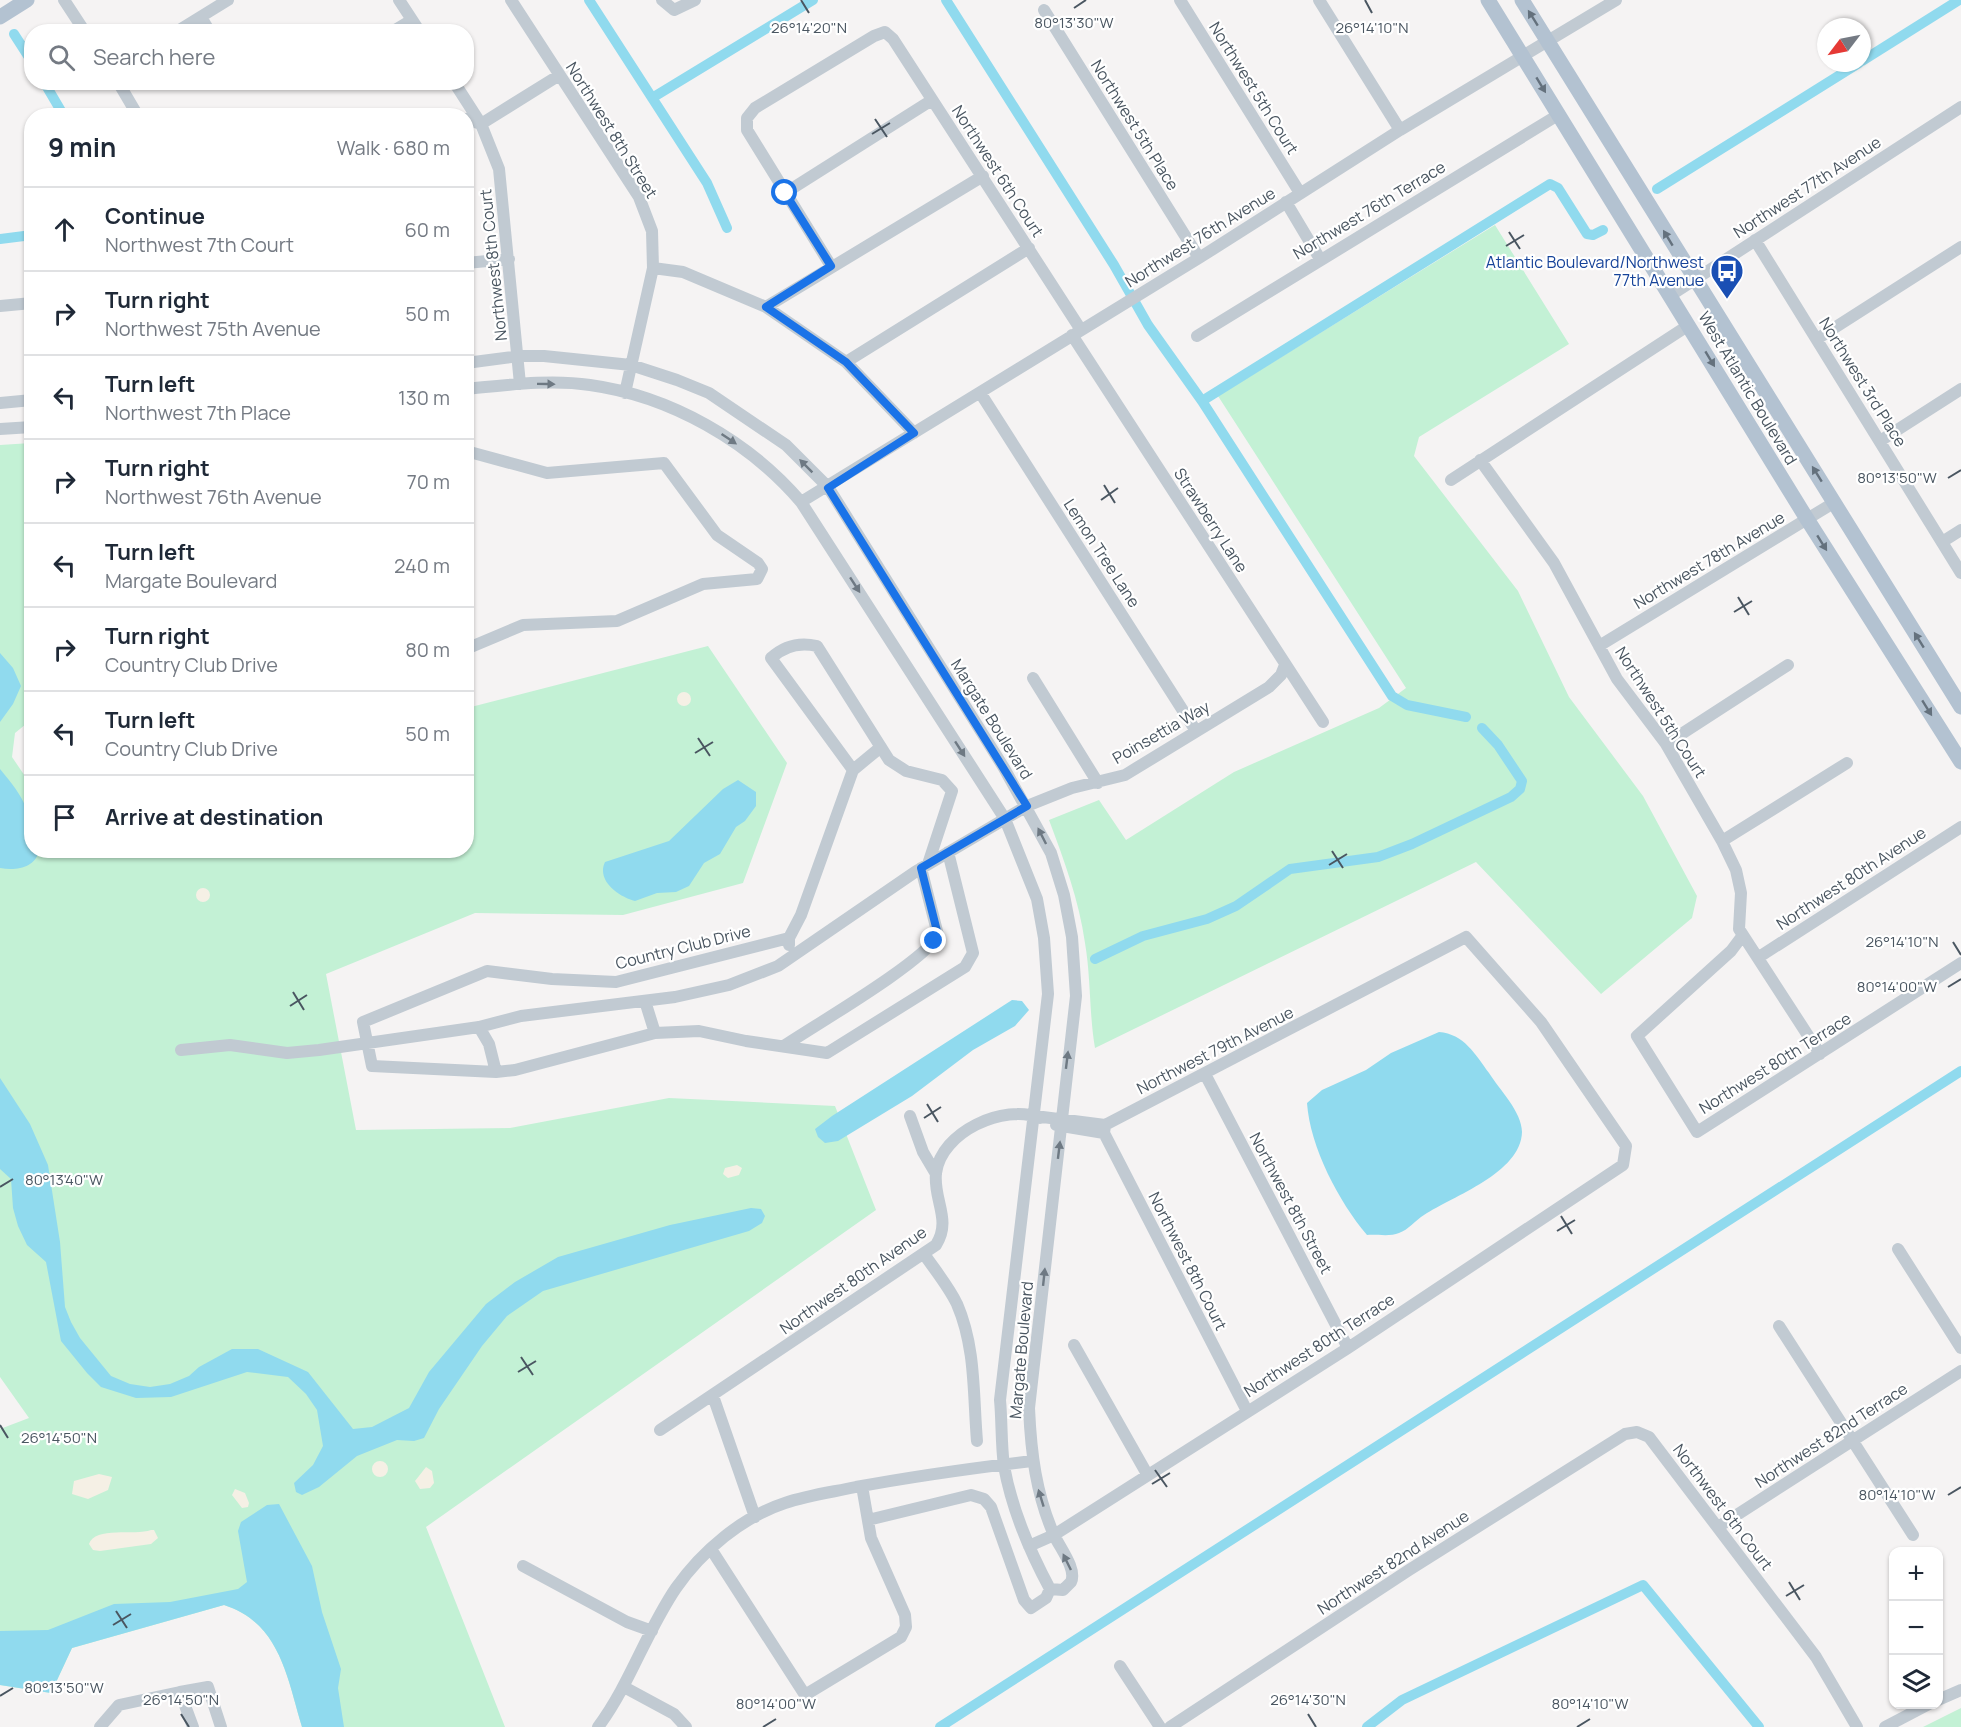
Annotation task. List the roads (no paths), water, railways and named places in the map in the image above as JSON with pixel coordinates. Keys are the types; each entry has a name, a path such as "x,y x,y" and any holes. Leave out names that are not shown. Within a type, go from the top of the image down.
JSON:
{"main road":[{"path":"0,17 27,0"},
{"name":"West Atlantic Boulevard","path":"1488,0 1808,519 1961,762"},
{"name":"West Atlantic Boulevard","path":"1522,0 1694,281 1835,502 1961,707"}],"street":[{"path":"64,0 80,24"},
{"path":"189,24 228,0"},
{"path":"399,0 415,24"},
{"name":"Northwest 8th Street","path":"511,0 558,76 639,197 652,231 653,268 625,393"},
{"path":"662,0 674,10 695,0"},
{"name":"Northwest 5th Court","path":"1180,0 1300,193"},
{"path":"1319,0 1400,129"},
{"name":"Northwest 76th Avenue","path":"801,502 828,488 914,433 981,394 1400,129 1616,0"},
{"name":"Northwest 5th Place","path":"1044,10 1199,258"},
{"path":"201,17 205,24"},
{"path":"405,24 412,20"},
{"name":"Northwest 6th Court","path":"785,193 747,130 747,118 755,108 885,32 893,39 1029,248 1076,333"},
{"path":"474,122 481,124 558,76"},
{"path":"123,90 133,108"},
{"name":"Northwest 8th Court","path":"459,90 471,108"},
{"path":"831,266 785,193 932,100"},
{"name":"Northwest 77th Avenue","path":"1671,295 1961,107"},
{"name":"Northwest 8th Court","path":"474,113 481,124 499,169 520,384"},
{"name":"Northwest 76th Terrace","path":"1197,336 1558,114"},
{"path":"766,307 982,176"},
{"path":"1286,202 1320,259"},
{"name":"Northwest 3rd Place","path":"1755,240 1961,573"},
{"path":"1817,339 1961,247"},
{"path":"846,362 1029,248"},
{"path":"474,262 509,259"},
{"path":"653,268 682,272 766,307 846,362 914,433"},
{"path":"0,306 24,304"},
{"path":"1451,480 1689,325"},
{"name":"Strawberry Lane","path":"1076,333 1323,722"},
{"name":"Margate Boulevard","path":"474,362 519,356 631,365 709,393 786,445 828,488 1027,806 1051,854 1064,895 1072,937 1076,996 1029,1408 1032,1461 1054,1535 1073,1578 1063,1590 1050,1588 1029,1546 1014,1507 1004,1464 1000,1400 1048,994 1044,938 1037,899 1005,819 801,502 761,461 705,422 625,393 589,385 520,384 474,389"},
{"path":"1880,441 1961,389"},
{"name":"Lemon Tree Lane","path":"981,394 1196,731"},
{"path":"0,403 24,401"},
{"path":"0,429 24,428"},
{"path":"474,454 547,473 664,463 717,535 758,562 762,569 757,579 703,584 617,621 523,625 474,646"},
{"name":"Northwest 5th Court","path":"1480,460 1554,563 1617,679 1666,744 1722,841 1736,870 1741,893 1739,929 1820,1054"},
{"name":"Northwest 78th Avenue","path":"1599,646 1835,502"},
{"path":"1942,542 1961,530"},
{"path":"784,1046 913,960 938,935 925,866 952,791 942,780 906,771 889,760 817,646 804,643 779,650 771,658 853,770"},
{"name":"Poinsettia Way","path":"1005,819 1027,806 1072,788 1125,775 1269,687 1281,675 1285,665"},
{"path":"1666,744 1788,665"},
{"path":"1033,678 1098,783"},
{"path":"790,958 789,938 801,915 853,770 881,747"},
{"path":"1722,841 1847,763"},
{"path":"181,1050 230,1044 287,1053 479,1026 521,1016 645,1001 729,986 778,966 925,866 1005,819"},
{"name":"Northwest 80th Avenue","path":"1758,957 1961,827"},
{"path":"366,1042 372,1066 496,1072 515,1070 655,1033 699,1031 827,1053 965,967 973,953 948,852"},
{"name":"Northwest 80th Terrace","path":"1743,935 1731,951 1637,1036 1697,1131 1961,963"},
{"name":"Northwest 79th Avenue","path":"1105,1129 1466,937 1541,1022 1626,1146 1623,1166"},
{"name":"Country Club Drive","path":"366,1042 363,1022 487,971 552,979 616,982 789,938"},
{"path":"645,1001 655,1033"},
{"path":"479,1026 489,1044 496,1072"},
{"name":"Northwest 8th Street","path":"1205,1074 1348,1348"},
{"path":"936,1174 944,1154 953,1143 982,1121 1001,1114 1035,1116 1062,1123 1105,1129"},
{"name":"Northwest 80th Avenue","path":"660,1430 936,1245 943,1233 944,1217 936,1174 923,1152 910,1116"},
{"name":"Northwest 8th Court","path":"1105,1129 1247,1411"},
{"name":"Northwest 80th Terrace","path":"1029,1546 1054,1535 1348,1348 1623,1166"},
{"path":"1898,1249 1961,1348"},
{"path":"924,1254 956,1302 963,1322 974,1373 977,1441"},
{"path":"1779,1326 1913,1535"},
{"path":"1074,1345 1147,1474"},
{"name":"Northwest 82nd Terrace","path":"1718,1527 1961,1371"},
{"path":"713,1396 755,1517"},
{"name":"Northwest 6th Court","path":"1637,1432 1649,1437 1816,1657 1857,1727"},
{"name":"Northwest 82nd Avenue","path":"1170,1727 1428,1558 1624,1434 1637,1432"},
{"path":"598,1727 624,1687 676,1588 724,1536 755,1517 785,1503 862,1486 1032,1461"},
{"path":"711,1549 805,1695 901,1637 906,1627 905,1615 870,1538 862,1486"},
{"path":"868,1520 971,1495 984,1499 991,1507 1024,1600 1031,1608 1046,1598 1050,1588"},
{"path":"523,1566 627,1622 652,1631"},
{"path":"1120,1666 1160,1727"},
{"path":"100,1727 119,1705 208,1687 221,1727"},
{"path":"624,1687 674,1714 686,1727"},
{"path":"1943,1698 1961,1690"},
{"path":"180,1692 192,1727"},
{"path":"1885,1727 1919,1709"}],"water":[{"path":"0,653 13,668 21,686 13,704 0,722"},
{"path":"0,769 16,789 24,804 24,858 36,858 24,867 0,868"},
{"path":"738,780 756,792 756,806 745,821 736,827 720,854 704,863 689,886 676,892 657,893 635,901 622,896 606,882 603,869 605,862 669,841 723,789"},
{"path":"1012,1000 1022,1001 1029,1010 1015,1026 973,1050 912,1096 838,1141 825,1143 818,1137 815,1129 832,1116"},
{"path":"1439,1032 1455,1037 1468,1046 1509,1101 1521,1124 1519,1147 1510,1160 1483,1182 1424,1215 1402,1232 1391,1235 1367,1235 1346,1207 1328,1173 1314,1138 1307,1103 1322,1090 1366,1070 1391,1053"},
{"path":"0,1078 30,1124 48,1165 60,1242 65,1307 80,1338 111,1376 130,1384 150,1387 170,1384 189,1376 199,1367 232,1349 258,1349 308,1372 353,1429 372,1427 409,1408 429,1372 486,1304 515,1282 558,1257 670,1225 751,1208 761,1209 765,1216 762,1223 749,1231 543,1291 507,1316 482,1346 439,1409 424,1438 414,1441 397,1440 357,1456 319,1487 302,1495 296,1492 294,1483 313,1465 323,1446 317,1410 306,1394 288,1377 247,1372 171,1397 136,1398 101,1387 61,1341 46,1262 27,1245 13,1208 11,1179 0,1169"},
{"path":"279,1504 312,1566 322,1612 341,1669 338,1688 344,1727 302,1727 285,1671 269,1638 243,1613 224,1605 72,1648 51,1693 0,1685 0,1631 48,1630 114,1604 170,1602 238,1589 247,1582 238,1531 241,1522 267,1505"}],"waterway":[{"path":"589,0 707,183 727,228"},
{"path":"652,98 813,0"},
{"path":"946,0 1114,265 1148,325 1202,401 1392,696 1407,705 1466,717"},
{"path":"1871,55 1959,0"},
{"path":"14,34 24,50"},
{"path":"1657,189 1845,72"},
{"path":"49,90 59,108"},
{"path":"1202,401 1550,184 1558,188 1587,234 1593,235 1603,230"},
{"path":"0,239 24,236"},
{"path":"1095,959 1143,936 1207,919 1236,906 1290,869 1378,857 1412,844 1511,797 1520,789 1522,781 1498,745 1482,728"},
{"path":"940,1727 1961,1071"},
{"path":"1367,1727 1402,1700 1643,1585 1759,1727"}],"place":[{"name":"Atlantic Boulevard/Northwest 77th Avenue","path":"1727,300"}]}
